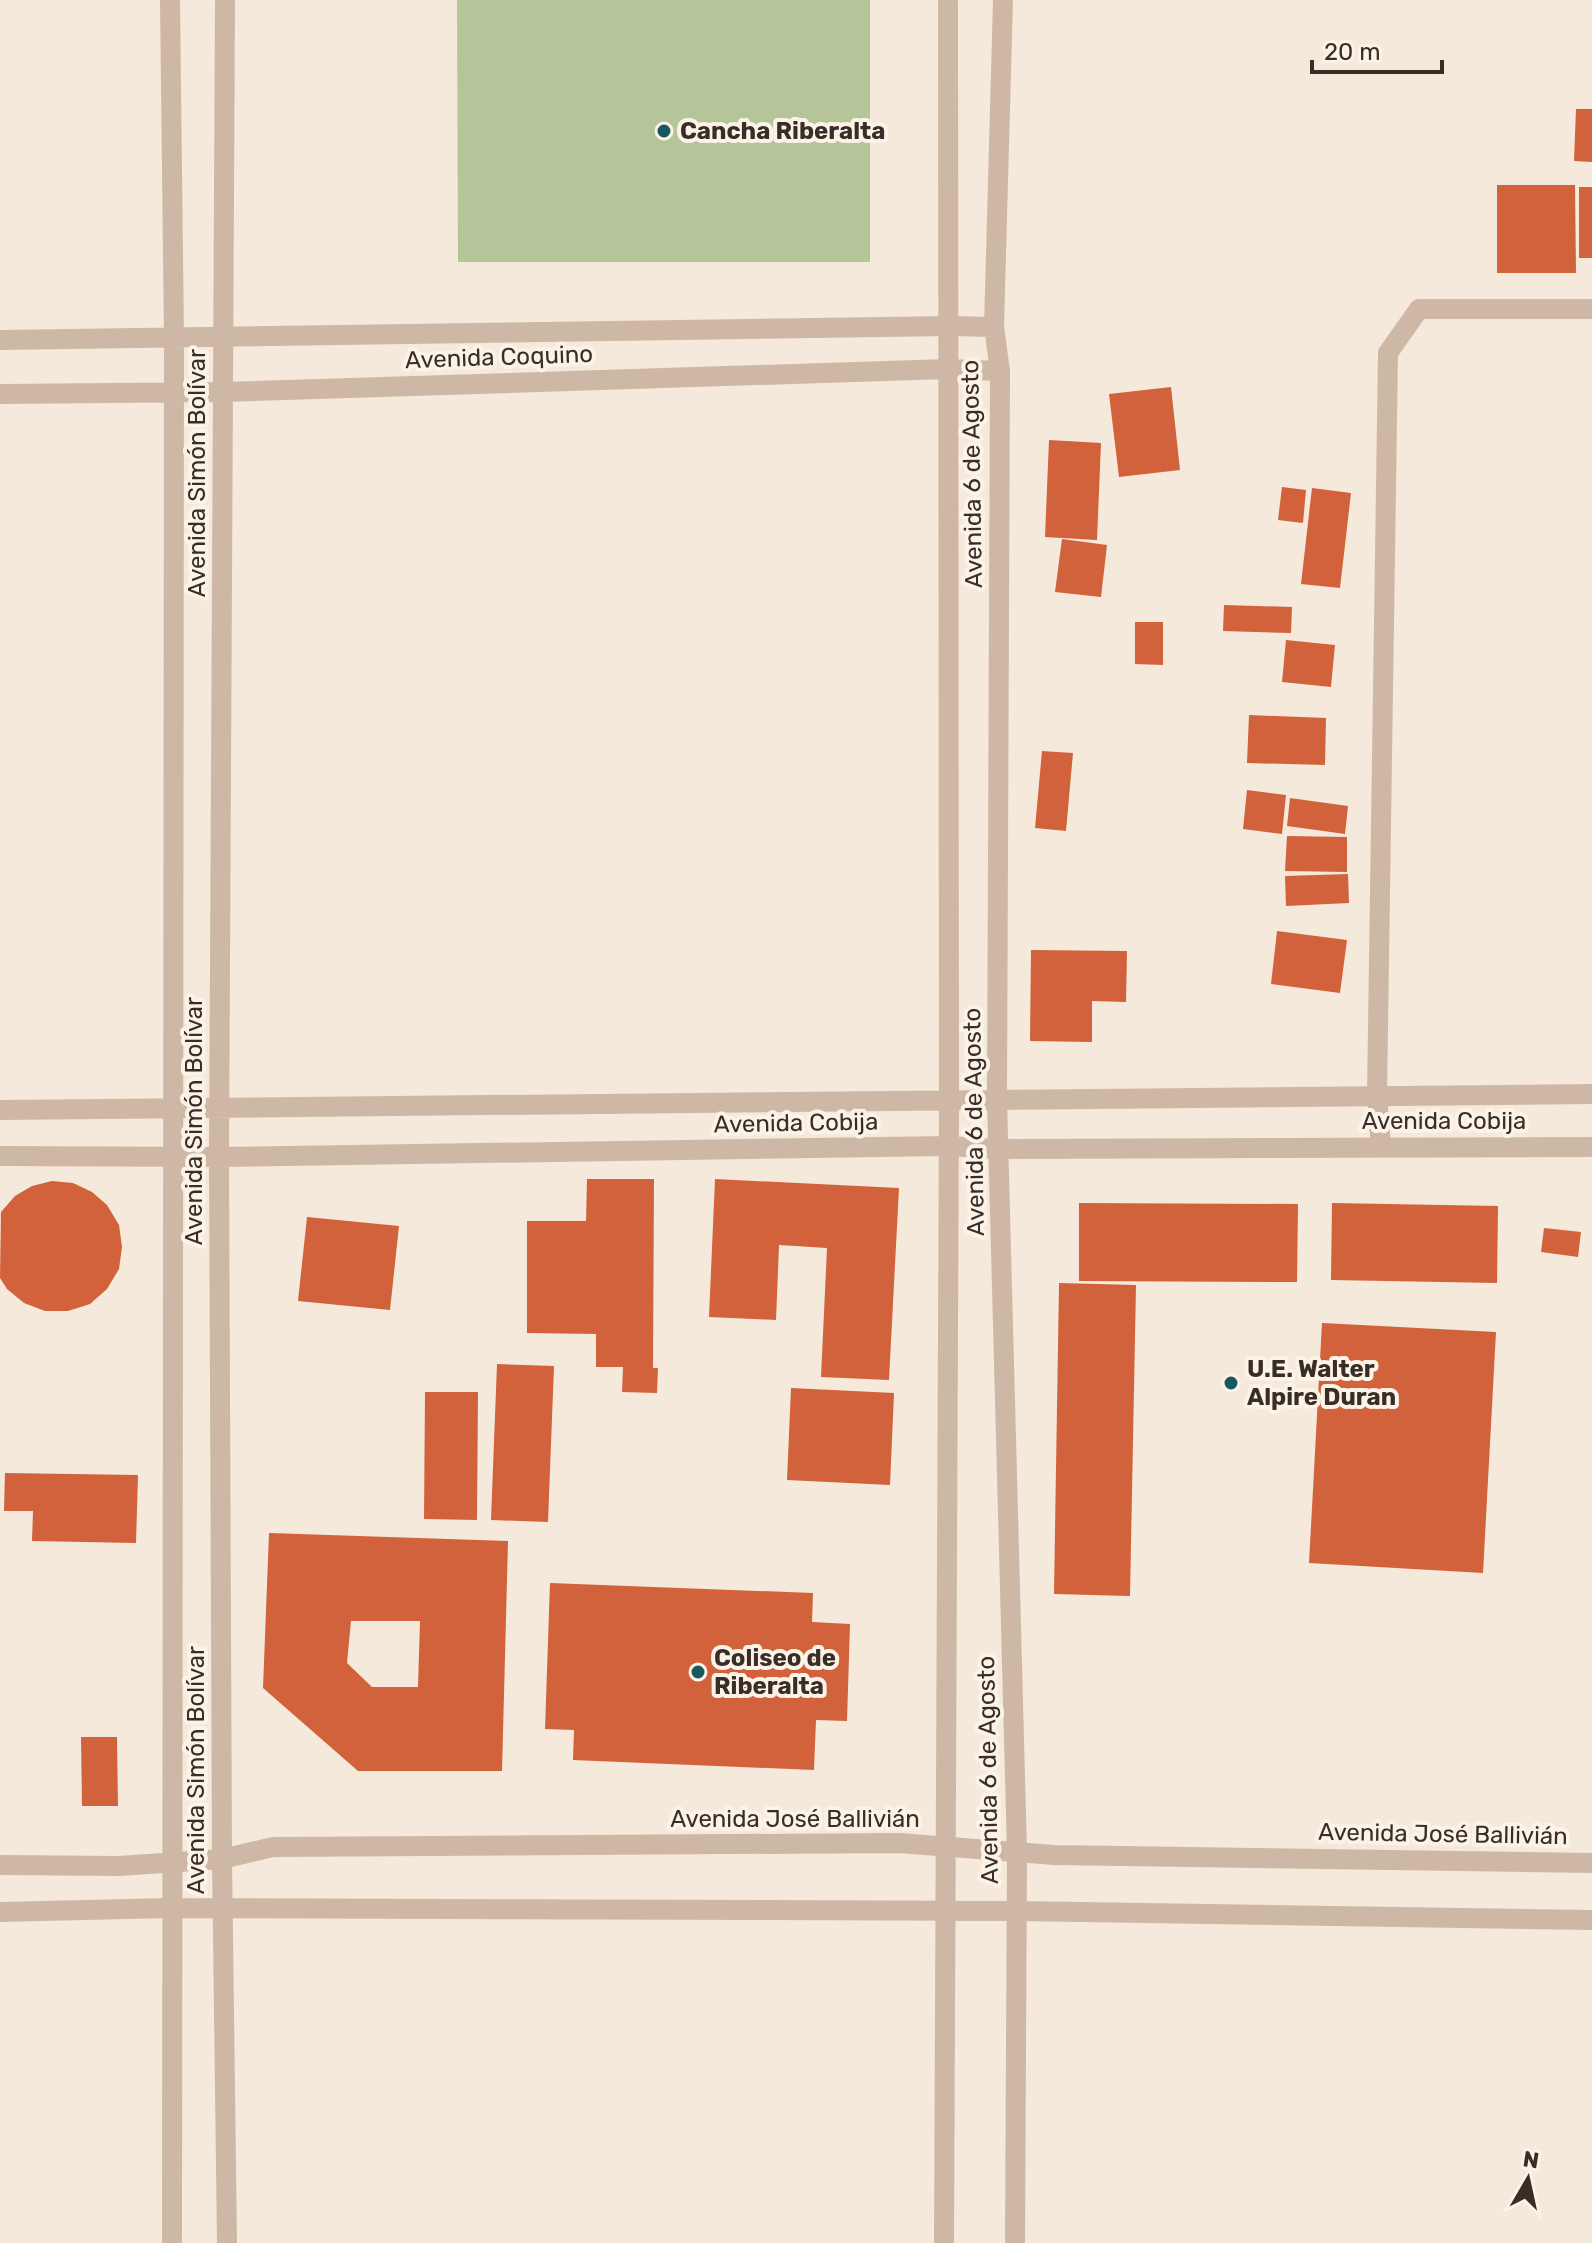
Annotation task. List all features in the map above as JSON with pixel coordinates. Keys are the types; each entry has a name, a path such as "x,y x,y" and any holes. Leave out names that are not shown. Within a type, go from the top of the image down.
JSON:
{"street":[{"name":"Avenida Simón Bolívar","path":"170,0 174,339 172,2243"},
{"name":"Avenida Simón Bolívar","path":"225,0 219,1157 227,2243"},
{"name":"Avenida 6 de Agosto","path":"944,2243 949,1102 948,0"},
{"name":"Avenida 6 de Agosto","path":"1003,0 994,327 1000,371 997,1099 1017,1852 1015,2243"},
{"path":"1381,1147 1377,1095 1388,353 1419,309 1592,309"},
{"name":"Avenida Coquino","path":"0,340 994,327"},
{"name":"Avenida Coquino","path":"0,394 224,392 948,369 1000,371"},
{"name":"Avenida Cobija","path":"0,1110 1592,1094"},
{"name":"Avenida Cobija","path":"0,1156 219,1157 948,1146 999,1149 1592,1147"},
{"name":"Avenida José Ballivián","path":"0,1865 119,1866 222,1859 273,1847 899,1843 1054,1855 1592,1863"},
{"path":"0,1912 171,1908 1017,1911 1592,1920"}],"green space":[{"name":"Cancha Riberalta","path":"457,0 870,0 870,262 458,262"}],"building":[{"path":"1576,109 1592,109 1592,162 1574,161"},
{"path":"1497,185 1575,185 1576,273 1497,273"},
{"path":"1579,187 1592,187 1592,258 1579,258"},
{"path":"1171,387 1180,470 1119,477 1109,394"},
{"path":"1049,440 1101,443 1097,540 1045,537"},
{"path":"1282,487 1306,490 1303,523 1278,520"},
{"path":"1312,488 1351,493 1340,588 1301,584"},
{"path":"1062,539 1107,545 1101,597 1055,592"},
{"path":"1224,605 1292,607 1291,633 1223,631"},
{"path":"1135,622 1163,622 1163,665 1135,664"},
{"path":"1286,640 1335,645 1331,687 1282,682"},
{"path":"1249,715 1326,718 1325,765 1247,763"},
{"path":"1042,751 1073,753 1066,831 1035,828"},
{"path":"1247,790 1286,795 1282,834 1243,829"},
{"path":"1290,798 1348,806 1345,834 1287,826"},
{"path":"1287,836 1347,837 1347,872 1285,871"},
{"path":"1348,874 1349,903 1286,906 1285,876"},
{"path":"1277,931 1347,940 1340,993 1271,984"},
{"path":"1031,950 1127,951 1126,1002 1092,1001 1092,1042 1030,1041"},
{"path":"587,1179 654,1179 653,1368 658,1368 657,1393 622,1392 623,1367 596,1367 596,1334 527,1333 527,1221 586,1221"},
{"path":"715,1179 899,1188 889,1380 821,1377 827,1248 779,1245 776,1320 709,1317"},
{"path":"52,1181 73,1183 92,1192 107,1205 119,1225 122,1247 119,1269 107,1289 90,1304 68,1311 45,1311 24,1303 7,1289 0,1278 1,1212 15,1196 32,1186"},
{"path":"1079,1203 1298,1204 1297,1282 1079,1281"},
{"path":"1332,1203 1498,1206 1497,1283 1331,1280"},
{"path":"307,1217 399,1226 390,1310 298,1301"},
{"path":"1544,1228 1581,1232 1578,1257 1541,1252"},
{"path":"1059,1283 1136,1285 1130,1596 1054,1594"},
{"path":"1322,1323 1496,1332 1483,1573 1309,1563"},
{"path":"497,1364 554,1366 548,1522 491,1520"},
{"path":"791,1388 894,1393 890,1485 787,1480"},
{"path":"425,1392 478,1392 477,1520 424,1519"},
{"path":"5,1473 138,1475 136,1543 32,1541 33,1511 4,1511"},
{"path":"269,1533 508,1541 502,1771 358,1771 263,1688","holes":["351,1621 420,1621 418,1687 372,1687 347,1663"]},
{"name":"Coliseo de Riberalta","path":"550,1583 813,1593 812,1622 850,1624 847,1721 816,1720 814,1770 573,1760 574,1730 545,1729"},
{"path":"81,1737 117,1737 118,1806 82,1806"}],"place":[{"name":"Cancha Riberalta","path":"664,131"},
{"name":"U.E. Walter Alpire Duran","path":"1231,1383"},
{"name":"Coliseo de Riberalta","path":"698,1672"}]}
